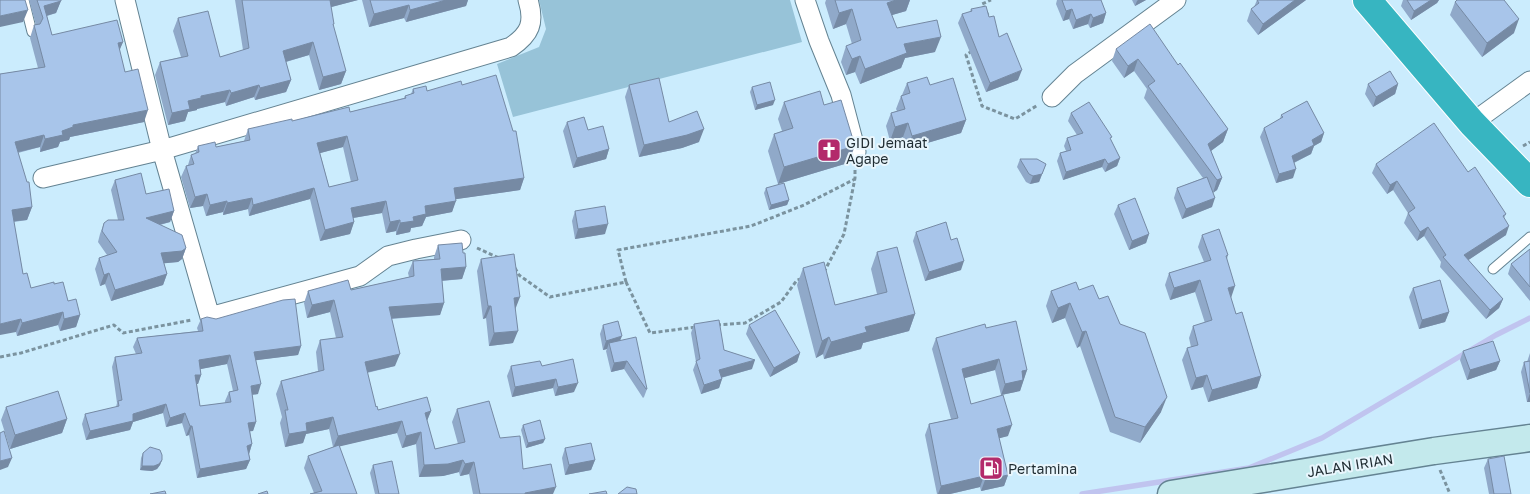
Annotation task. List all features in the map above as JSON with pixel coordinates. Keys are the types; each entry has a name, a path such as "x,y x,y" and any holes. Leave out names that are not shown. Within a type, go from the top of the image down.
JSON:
{"highway":[{"path":"1367,0 1472,123 1530,183"}],"main road":[{"name":"JALAN IRIAN","path":"1171,494 1434,451 1530,438"}],"street":[{"path":"125,0 162,150 210,317 360,276 388,256 461,240"},
{"path":"43,178 162,150 510,47 524,38 530,27 531,9 528,0"},
{"path":"805,0 818,41 841,95 856,152"},
{"path":"1052,96 1075,74 1176,0"},
{"path":"1472,123 1530,81"}],"lane":[{"path":"24,0 32,32"},
{"path":"1493,268 1530,237"}],"path":[{"path":"991,0 982,4 995,28"},
{"path":"974,50 966,55 982,106 1015,120 1052,96"},
{"path":"816,274 825,272 844,234 855,178 856,152"},
{"path":"703,326 650,333 626,282 618,250 751,226 804,204 855,178"},
{"path":"461,240 501,260"},
{"path":"514,267 519,275 550,297 626,282"},
{"path":"712,325 745,323 781,302 797,280 806,277"},
{"path":"0,357 21,353 114,325 123,333 210,317"}],"shaded area":[{"path":"539,0 790,0 802,42 513,117 497,64 539,47 546,29"}],"building":[{"path":"0,0 25,0 28,10 0,16"},
{"path":"37,0 61,0 44,6 52,35 117,20 123,42 118,43 125,72 138,69 148,110 73,125 73,127 62,131 63,135 45,139 44,135 15,142 27,182 29,182 32,207 12,210 23,274 27,273 31,288 54,282 54,284 63,282 68,301 76,299 80,315 64,319 63,312 22,323 21,319 0,324 0,74 45,67 34,25 40,24 43,18"},
{"path":"242,0 330,0 333,24 346,71 323,77 313,42 283,51 291,80 260,88 259,85 231,93 230,90 201,96 201,98 188,101 190,109 172,113 160,62 188,56 178,18 208,11 220,57 249,48"},
{"path":"370,0 446,0 410,10 409,5 374,14"},
{"path":"835,0 896,0 887,3 897,28 937,20 941,37 904,44 907,53 865,69 860,56 852,59 846,46 861,40 852,9 839,13"},
{"path":"1062,0 1101,0 1106,13 1093,18 1091,14 1076,20 1072,9 1066,11"},
{"path":"1257,0 1295,0 1263,24 1251,9 1259,3"},
{"path":"1407,0 1431,0 1414,11"},
{"path":"1457,0 1504,0 1519,19 1487,43 1455,2"},
{"path":"986,6 989,17 994,16 999,37 1007,33 1022,70 990,83 962,14 972,11 971,9"},
{"path":"1150,24 1178,65 1180,63 1228,129 1208,144 1222,178 1217,180 1148,86 1155,81 1138,59 1128,66 1116,49"},
{"path":"1390,71 1398,84 1376,97 1368,84"},
{"path":"496,75 513,131 516,131 524,178 454,188 456,201 425,206 426,214 413,217 414,221 400,223 400,220 390,222 386,201 351,208 354,222 325,230 314,188 253,205 252,198 210,205 207,194 195,197 186,166 194,164 191,155 199,152 198,146 215,142 216,147 250,140 248,129 292,119 292,121 349,107 350,112 406,98 405,96 414,93 413,89 426,86 427,91 461,81 462,85","holes":["347,136 358,180 329,187 317,143"]},
{"path":"927,77 930,85 953,78 966,120 912,136 908,123 895,127 891,113 905,109 901,96 910,93 907,83"},
{"path":"659,78 669,122 697,111 704,129 644,145 629,85"},
{"path":"770,82 775,100 757,105 752,87"},
{"path":"820,91 824,105 841,100 855,146 784,167 774,134 793,128 784,102"},
{"path":"1307,101 1324,133 1312,140 1314,145 1292,156 1296,169 1279,174 1264,128 1283,117 1281,115"},
{"path":"1089,102 1112,137 1110,138 1120,158 1108,164 1105,159 1066,172 1060,153 1071,150 1067,138 1083,133 1071,113"},
{"path":"584,117 588,130 603,126 609,149 577,158 567,122"},
{"path":"1434,123 1468,172 1475,167 1506,214 1503,216 1509,226 1464,255 1503,299 1490,310 1443,257 1446,255 1428,227 1420,232 1408,213 1415,208 1397,181 1390,185 1376,164"},
{"path":"1020,159 1037,159 1046,164 1042,174 1033,176 1029,174"},
{"path":"141,173 146,194 169,189 174,211 146,218 182,235 186,248 182,251 161,253 167,274 115,290 109,273 104,275 99,258 117,252 102,231 104,223 108,220 124,220 115,180"},
{"path":"1207,177 1215,198 1186,209 1177,188"},
{"path":"784,183 789,200 771,205 766,188"},
{"path":"1135,198 1149,234 1132,241 1118,205"},
{"path":"605,206 608,224 578,229 575,211"},
{"path":"946,222 951,240 957,238 964,261 929,272 916,232"},
{"path":"1219,229 1228,255 1226,256 1235,286 1228,288 1236,314 1242,312 1261,376 1212,390 1207,375 1196,378 1187,348 1198,345 1193,326 1212,320 1200,280 1174,288 1169,273 1211,260 1202,235"},
{"path":"462,243 466,267 441,269 444,303 389,307 400,354 365,362 376,407 378,410 427,397 431,411 425,413 435,449 465,442 457,409 489,401 500,438 520,436 523,469 551,464 556,487 525,494 480,494 474,462 465,464 463,460 448,464 424,465 421,432 406,436 402,421 338,436 333,417 306,423 307,431 289,434 285,410 288,410 281,381 324,370 320,340 343,337 334,300 312,305 308,291 348,280 351,290 414,276 413,261 440,259 438,245"},
{"path":"897,247 915,314 865,327 867,332 831,342 829,337 822,341 803,268 824,262 835,305 887,292 877,252"},
{"path":"1530,249 1530,287 1511,264"},
{"path":"514,254 520,297 514,298 518,331 494,333 491,306 488,306 481,259"},
{"path":"1440,280 1449,312 1422,320 1413,288"},
{"path":"1076,282 1079,290 1093,285 1099,299 1108,296 1120,324 1145,333 1167,397 1145,427 1115,417 1086,331 1082,332 1070,303 1058,308 1051,291"},
{"path":"295,299 301,346 254,352 261,384 251,386 256,422 248,423 252,444 247,446 250,460 200,469 192,426 190,426 185,413 170,418 166,404 133,414 133,421 90,431 85,414 119,406 118,401 122,400 115,357 142,353 137,338 203,331 201,319 207,317 216,319 283,300","holes":["230,355 238,390 229,392 231,402 200,406 195,375 201,375 199,360"]},
{"path":"775,310 800,353 774,368 749,325"},
{"path":"719,320 724,350 755,360 719,370 722,379 704,385 696,361 700,359 694,324"},
{"path":"618,321 622,336 606,341 603,325"},
{"path":"1016,321 1027,370 1022,371 1023,380 1005,384 999,359 962,369 971,404 1003,395 1012,425 997,429 1008,475 985,480 984,476 941,486 929,424 958,418 936,338 985,324 986,328"},
{"path":"636,337 647,389 627,361 614,363 609,343"},
{"path":"1493,341 1500,361 1470,370 1463,351"},
{"path":"573,359 578,383 558,387 556,379 515,387 511,366 540,361 542,366"},
{"path":"1530,361 1530,393 1524,362"},
{"path":"58,391 67,419 15,435 6,407"},
{"path":"540,420 545,439 528,443 523,425"},
{"path":"4,431 12,458 0,461 0,433"},
{"path":"591,443 595,460 569,465 565,448"},
{"path":"339,445 357,494 310,494 322,491 308,456"},
{"path":"150,447 160,450 162,460 154,466 142,466 143,453"},
{"path":"1504,456 1511,494 1494,494 1488,459"},
{"path":"392,461 399,494 379,494 373,465"},
{"path":"627,487 636,489 637,494 618,494"},
{"path":"165,491 166,494 150,494"},
{"path":"606,491 607,494 589,494"}],"waterway":[{"path":"1082,494 1249,468 1322,438 1496,335 1530,318"}],"place":[{"name":"GIDI Jemaat Agape","path":"829,150"},
{"name":"Pertamina","path":"991,468"}]}
